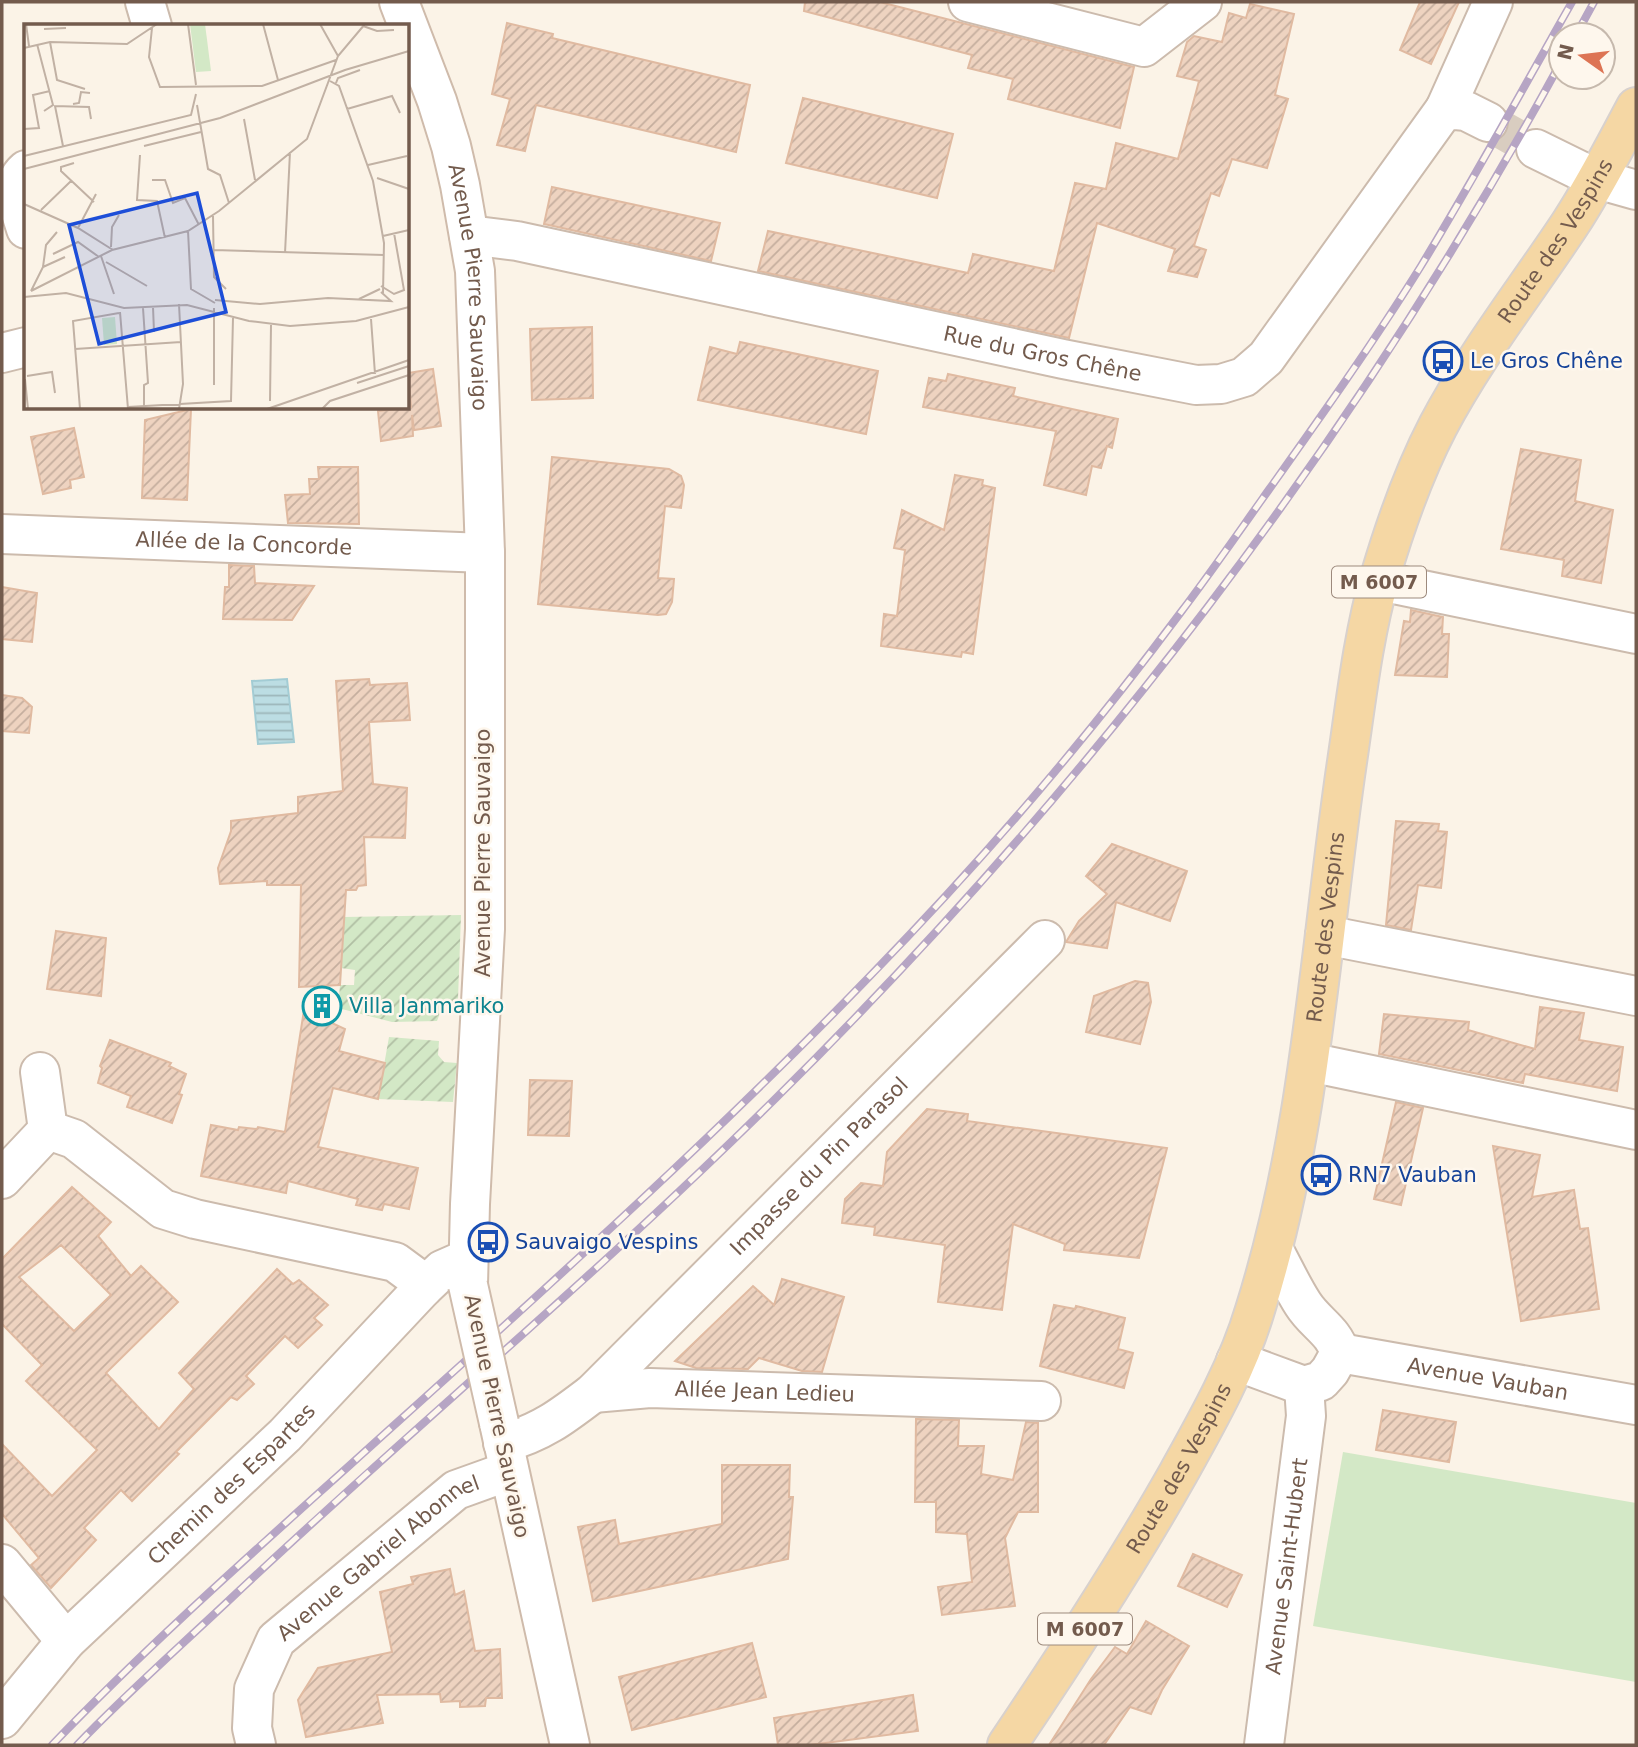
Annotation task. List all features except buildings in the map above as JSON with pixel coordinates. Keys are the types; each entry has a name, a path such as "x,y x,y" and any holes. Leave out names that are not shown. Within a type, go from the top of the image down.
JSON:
{"main road":[{"name":"Route des Vespins","path":"1007,1745 1079,1639 1158,1509 1216,1406 1236,1361 1254,1314 1273,1249 1309,1062 1359,681 1379,581 1409,489 1438,425 1597,179 1636,107"}],"street":[{"path":"145,2 151,24"},
{"name":"Avenue Pierre Sauvaigo","path":"399,2 404,24"},
{"path":"968,2 1144,47 1202,2"},
{"name":"Rue du Gros Chêne","path":"469,235 517,241 1063,359 1196,385 1221,384 1244,377 1266,358 1445,108 1493,2"},
{"name":"Avenue Pierre Sauvaigo","path":"410,47 416,71 451,146 475,271 485,553 485,929 468,1272 570,1745"},
{"path":"1445,108 1466,111 1488,122"},
{"path":"1535,149 1597,179 1636,190"},
{"path":"24,172 20,175 16,191 24,221"},
{"path":"2,353 24,348"},
{"name":"Allée de la Concorde","path":"2,534 485,553"},
{"path":"1379,581 1636,634"},
{"path":"1325,935 1636,996"},
{"name":"Impasse du Pin Parasol","path":"593,1393 1045,940"},
{"path":"1309,1062 1636,1130"},
{"path":"40,1072 48,1130"},
{"path":"2,1179 48,1130"},
{"path":"48,1130 74,1139 163,1209 195,1220 395,1262 414,1276 423,1288"},
{"path":"1236,1361 1304,1386 1321,1381 1340,1353 1337,1342 1329,1331 1313,1318 1303,1305 1273,1249"},
{"name":"Chemin des Espartes","path":"2,1719 66,1642 285,1436 423,1288 442,1270 468,1272"},
{"path":"1254,1314 1313,1318"},
{"name":"Avenue Vauban","path":"1340,1353 1636,1405"},
{"name":"Avenue Saint-Hubert","path":"1264,1745 1306,1416 1304,1386"},
{"name":"Allée Jean Ledieu","path":"593,1393 650,1388 1041,1401"},
{"path":"504,1446 553,1423 593,1393"},
{"name":"Avenue Gabriel Abonnel","path":"256,1745 252,1728 254,1689 276,1640 456,1490 504,1446"},
{"path":"2,1564 66,1642"}],"green space":[{"path":"461,915 458,999 442,1008 437,1021 392,1022 338,1008 340,985 354,985 355,970 341,968 344,917"},
{"path":"389,1037 439,1041 438,1055 444,1062 457,1063 453,1102 378,1099"},
{"path":"1343,1452 1636,1503 1636,1682 1313,1626"}],"water":[{"path":"287,679 294,742 258,744 252,681"}],"tunnel":[{"path":"1488,122 1536,149"}],"railway":[{"path":"52,1745 198,1602 548,1285 744,1102 870,976 992,844 1145,660 1344,383 1441,233 1572,2"},
{"path":"1584,21 1594,2"},
{"path":"77,1745 293,1540 572,1290 709,1163 890,981 1000,861 1105,736 1206,609 1303,477 1394,342 1480,204 1547,87"}],"place":[{"name":"Le Gros Chêne","path":"1443,361"},
{"name":"Villa Janmariko","path":"322,1006"},
{"name":"RN7 Vauban","path":"1321,1175"},
{"name":"Sauvaigo Vespins","path":"488,1242"}]}
